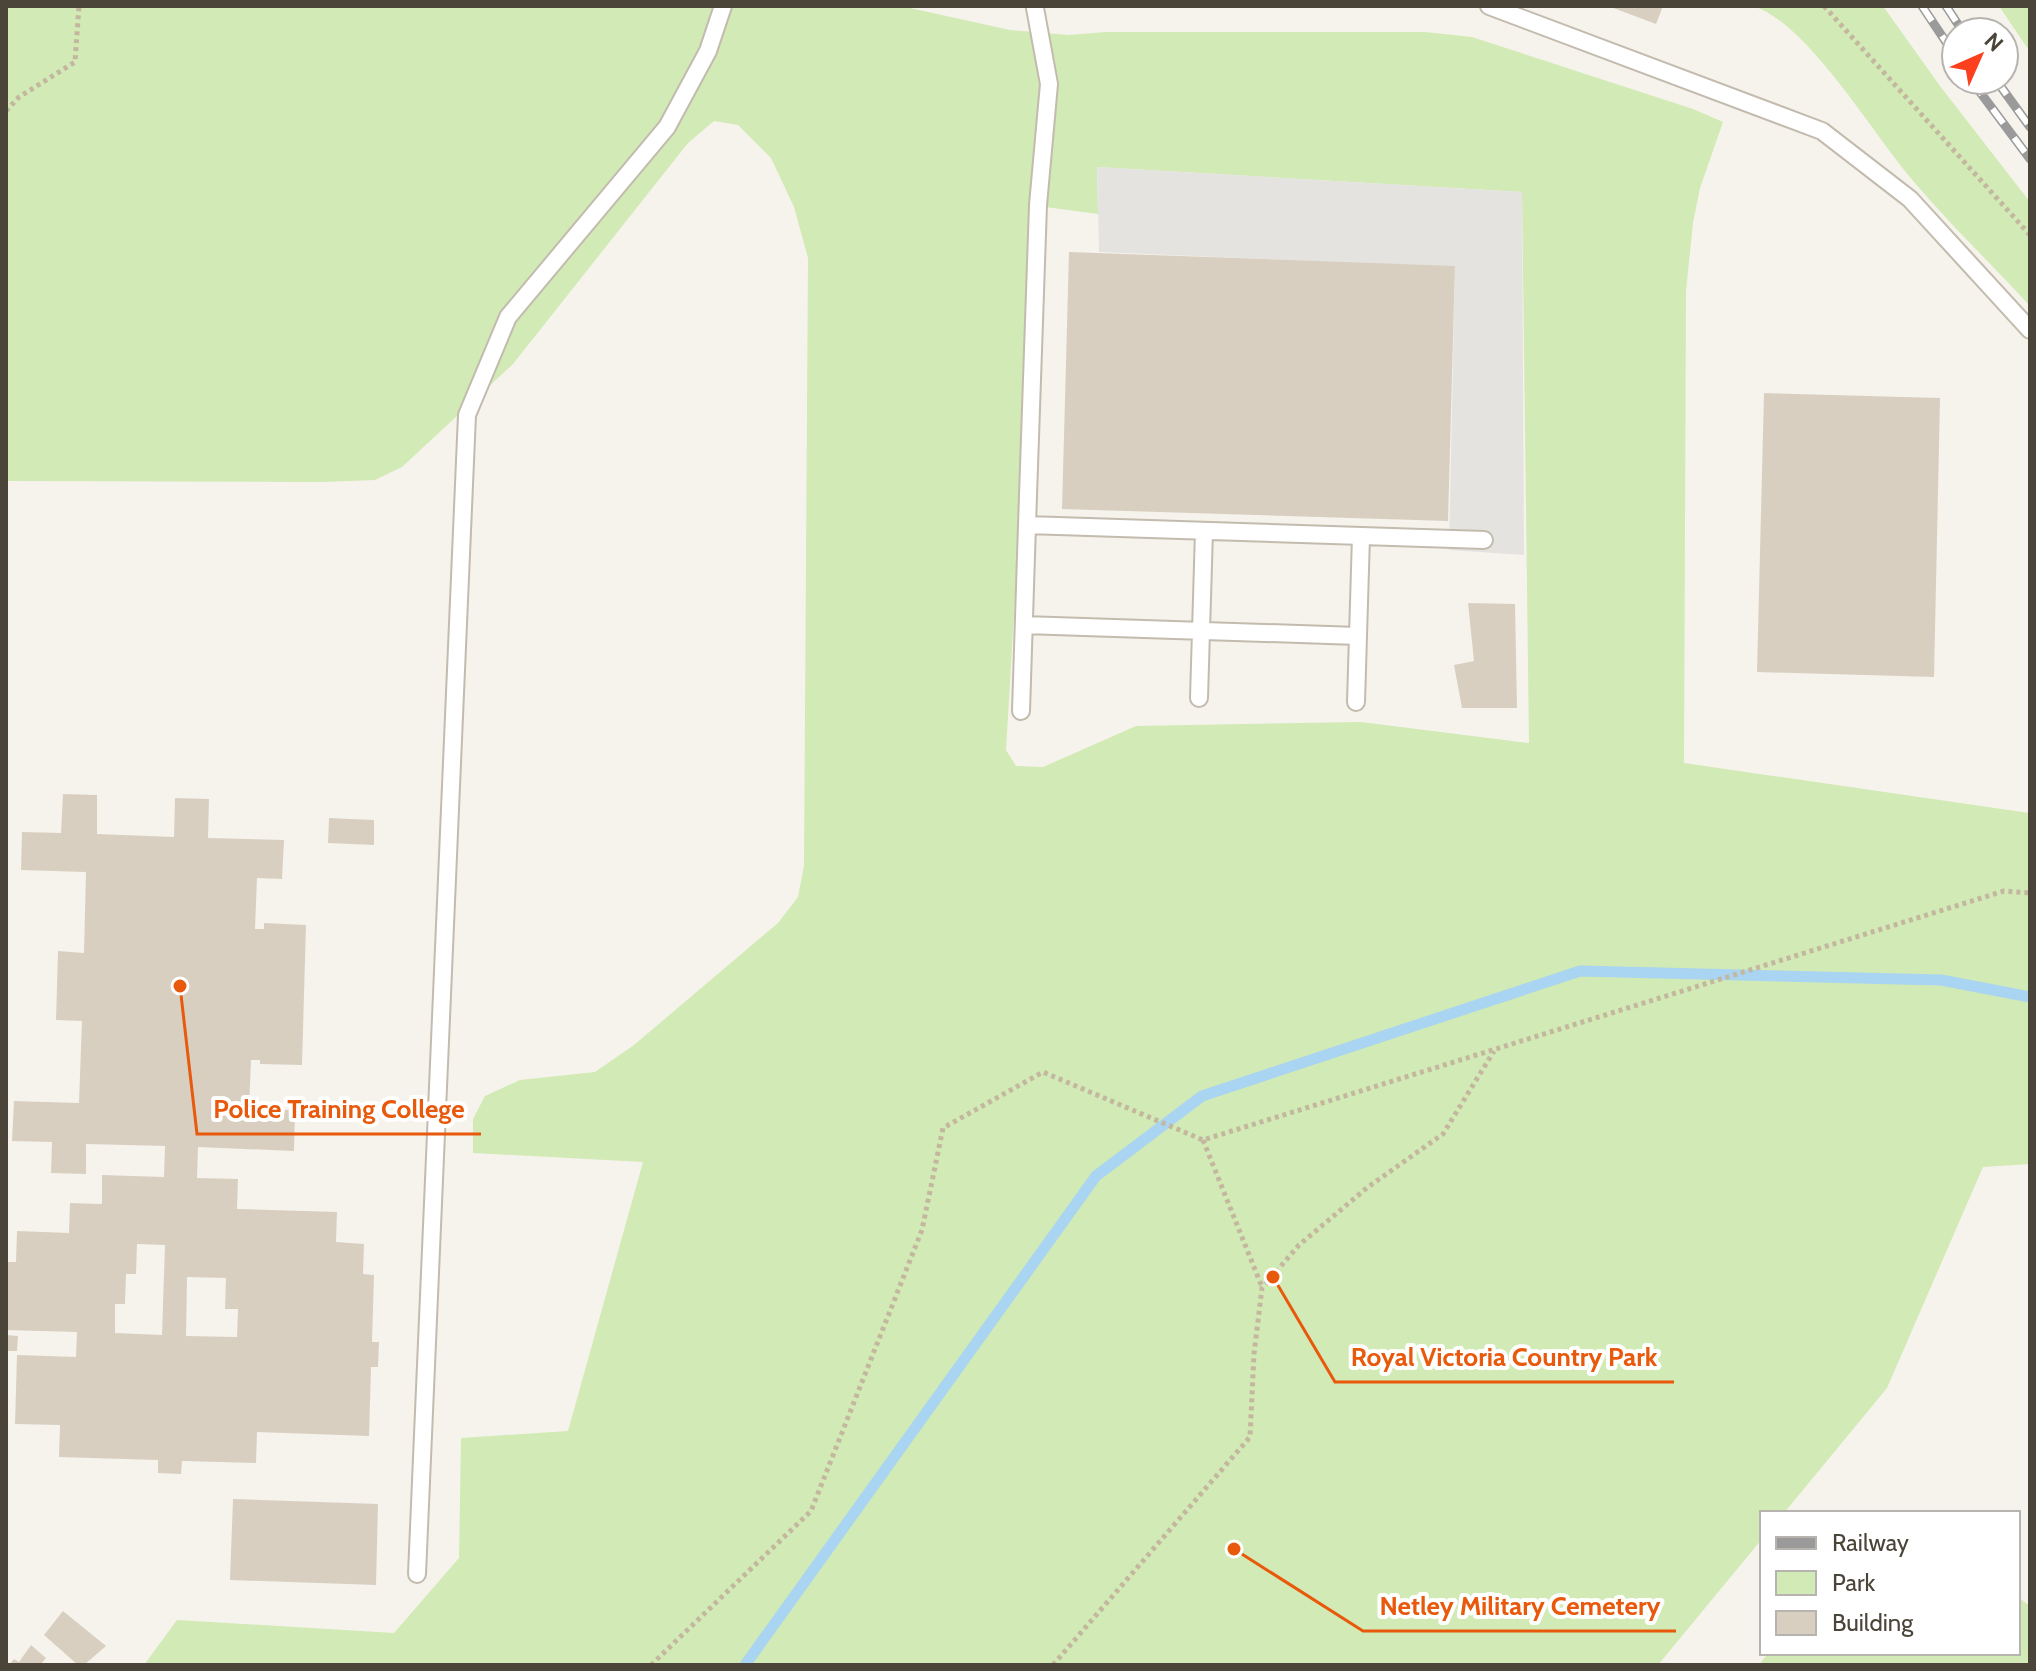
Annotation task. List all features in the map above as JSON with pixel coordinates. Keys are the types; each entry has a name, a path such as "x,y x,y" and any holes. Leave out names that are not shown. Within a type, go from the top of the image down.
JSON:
{"lane":[{"path":"417,1574 467,415 508,317 667,127 708,51 723,6"},
{"path":"1489,6 1822,131 1910,199 2030,330"},
{"path":"1021,711 1038,205 1049,84 1033,7"},
{"path":"1027,525 1484,540"},
{"path":"1199,698 1204,531"},
{"path":"1356,702 1361,536"},
{"path":"1024,625 1358,636"}],"path":[{"path":"6,111 19,97 75,62 79,6"},
{"path":"1824,6 2030,235"},
{"path":"651,1665 811,1511 922,1230 943,1128 1043,1072 1203,1140 2004,891 2030,893"},
{"path":"1262,1288 1299,1245 1368,1187 1443,1134 1495,1050"},
{"path":"1053,1665 1250,1437 1254,1354 1262,1288 1203,1140"}],"green space":[{"path":"6,6 901,6 1010,30 1069,35 1106,32 1425,32 1472,37 1693,109 1723,122 1700,188 1686,291 1684,763 2029,813 2030,810 2030,1164 1983,1167 1887,1388 1786,1511 1760,1511 1760,1541 1658,1665 144,1665 177,1620 394,1633 459,1558 461,1438 568,1431 643,1162 473,1153 473,1119 485,1096 520,1080 595,1072 634,1045 778,923 798,897 804,866 808,258 794,207 771,158 738,125 714,121 688,143 513,364 402,467 375,480 6,481","holes":["1097,167 1522,192 1529,743 1361,722 1136,726 1043,767 1016,766 1006,750 1038,206 1098,214"]},
{"path":"1753,6 1883,6 1940,86 1940,96 1948,96 2030,202 2030,306 1920,188 1814,54 1794,32"},
{"path":"1999,6 2030,6 2030,52 2020,37 2020,16 2006,16"},
{"path":"2020,1598 2030,1606 2030,1665 1759,1665 1766,1655 2020,1655"}],"shaded area":[{"path":"1097,167 1522,192 1524,555 1449,550 1455,267 1099,252"}],"building":[{"path":"1608,6 1663,6 1656,24"},
{"path":"1069,252 1455,266 1448,521 1062,509"},
{"path":"1764,393 1940,398 1934,677 1757,672"},
{"path":"1468,603 1515,604 1517,708 1462,708 1454,665 1474,661"},
{"path":"63,794 97,795 97,834 174,837 175,798 209,799 208,838 284,840 282,879 257,878 255,929 264,929 264,923 306,925 302,1065 260,1064 260,1060 251,1060 249,1109 295,1110 294,1151 198,1147 197,1178 238,1179 237,1209 337,1212 336,1242 364,1244 363,1274 374,1275 372,1342 379,1342 378,1367 371,1367 369,1436 257,1432 256,1463 182,1461 181,1474 158,1473 158,1460 59,1457 60,1425 15,1424 17,1355 76,1357 77,1332 6,1330 6,1262 16,1262 17,1231 69,1233 70,1203 102,1204 102,1175 164,1177 165,1146 86,1144 86,1174 51,1173 52,1142 12,1141 14,1101 79,1103 82,1021 56,1020 58,951 84,953 86,872 21,870 22,832 61,833","holes":["137,1244 165,1245 162,1335 115,1333 115,1304 125,1304 126,1274 136,1274","187,1277 226,1278 225,1309 238,1309 237,1337 186,1336"]},
{"path":"329,818 374,820 374,845 328,843"},
{"path":"6,1335 18,1336 17,1351 6,1351"},
{"path":"233,1499 378,1504 376,1585 230,1580"},
{"path":"63,1611 106,1646 84,1665 78,1665 44,1635"},
{"path":"31,1645 46,1658 40,1665 9,1665 14,1659 19,1662"}],"waterway":[{"path":"745,1665 1096,1176 1202,1096 1580,971 1941,980 2030,997"}],"railway":[{"path":"1922,6 1940,33"},
{"path":"1946,6 1953,16"},
{"path":"1983,96 2030,159"},
{"path":"2008,96 2030,127"}],"place":[{"name":"Police Training College","path":"180,986"},
{"name":"Royal Victoria Country Park","path":"1273,1277"},
{"name":"Netley Military Cemetery","path":"1234,1549"}]}
